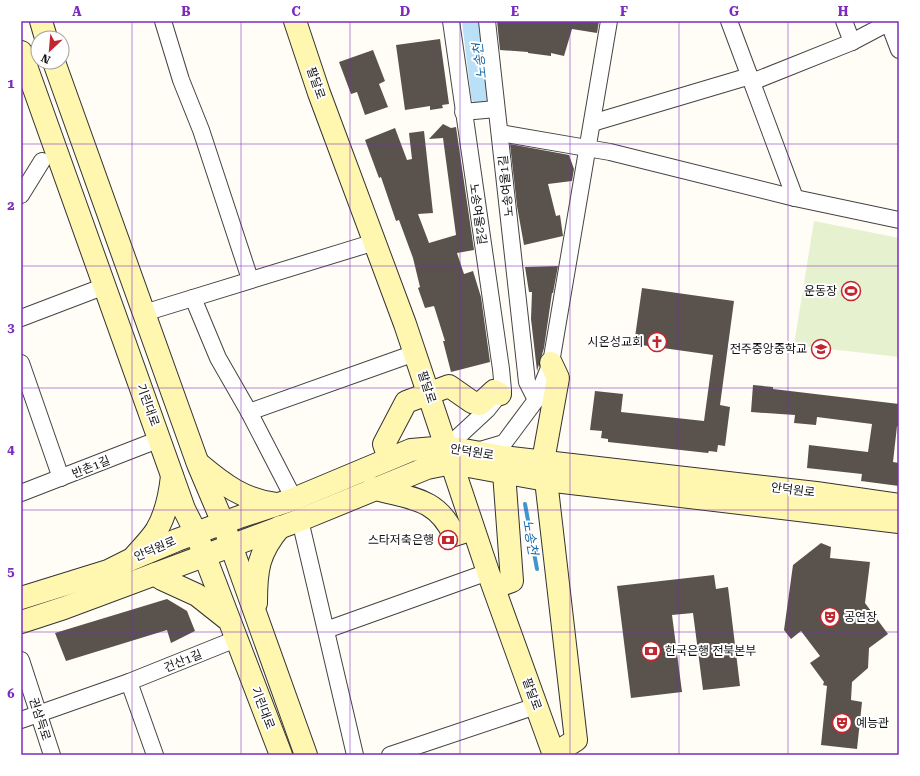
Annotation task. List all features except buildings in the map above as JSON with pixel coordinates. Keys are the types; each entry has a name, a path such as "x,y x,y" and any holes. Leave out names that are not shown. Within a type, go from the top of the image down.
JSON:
{"street":[{"path":"163,21 181,80 201,130 250,279"},
{"name":"팔달로","path":"295,21 319,93 415,353 450,455 473,529 554,755"},
{"name":"노송여울2길","path":"451,21 501,369 502,390 500,394"},
{"name":"노송여울1길","path":"487,21 527,382 536,400"},
{"path":"326,630 491,580 512,581 503,457 536,400 551,363 609,21"},
{"path":"729,21 796,198"},
{"path":"844,21 852,42"},
{"path":"592,123 751,79 852,42 892,23 899,50"},
{"name":"기린대로","path":"21,52 184,509 196,533 281,755"},
{"name":"기린대로","path":"57,70 198,464 222,523 306,755"},
{"path":"463,112 496,109"},
{"path":"500,133 588,147 796,198 899,220"},
{"path":"21,196 42,161"},
{"path":"144,313 250,279 375,242"},
{"path":"21,318 105,286"},
{"path":"193,298 218,358 249,412 290,508 326,630 355,755"},
{"path":"501,369 508,372 516,371 523,351"},
{"path":"249,412 415,353"},
{"path":"21,363 62,478"},
{"path":"551,363 558,378 545,470 576,740 554,755"},
{"path":"198,464 220,482 257,501 290,508 373,488 428,468 450,455 500,394 494,391 480,404 472,402 449,386 406,402 384,444 390,458"},
{"name":"반촌1길","path":"21,493 160,439"},
{"name":"안덕원로","path":"21,598 108,572 134,558 222,523 290,508 390,458 412,450 450,455 503,457"},
{"name":"안덕원로","path":"450,455 474,452 503,457 545,470 899,522"},
{"name":"안덕원로","path":"545,470 608,470 816,493 899,505"},
{"path":"134,558 156,531 168,501 172,475"},
{"path":"373,488 420,499 437,511 454,535 473,529"},
{"name":"안덕원로","path":"21,622 280,527 290,508"},
{"path":"256,616 256,573 270,539 280,527"},
{"path":"155,574 162,579 197,595 218,610 233,631"},
{"name":"건산1길","path":"21,720 129,682 233,631"},
{"name":"권삼득로","path":"21,660 52,755"},
{"path":"129,682 155,755"},
{"path":"390,755 432,749 536,706"}],"green space":[{"name":"운동장","path":"814,221 899,238 899,357 794,345"}],"waterway":[{"name":"노송천","path":"474,21 483,95"},
{"name":"노송천","path":"483,95 484,102"},
{"name":"노송천","path":"525,504 537,569"}],"place":[{"name":"운동장","path":"851,291"},
{"name":"시온성교회","path":"657,342"},
{"name":"전주중앙중학교","path":"821,349"},
{"name":"스타저축은행","path":"448,540"},
{"name":"공연장","path":"830,617"},
{"name":"한국은행 전북본부","path":"651,651"},
{"name":"예능관","path":"842,723"}]}
